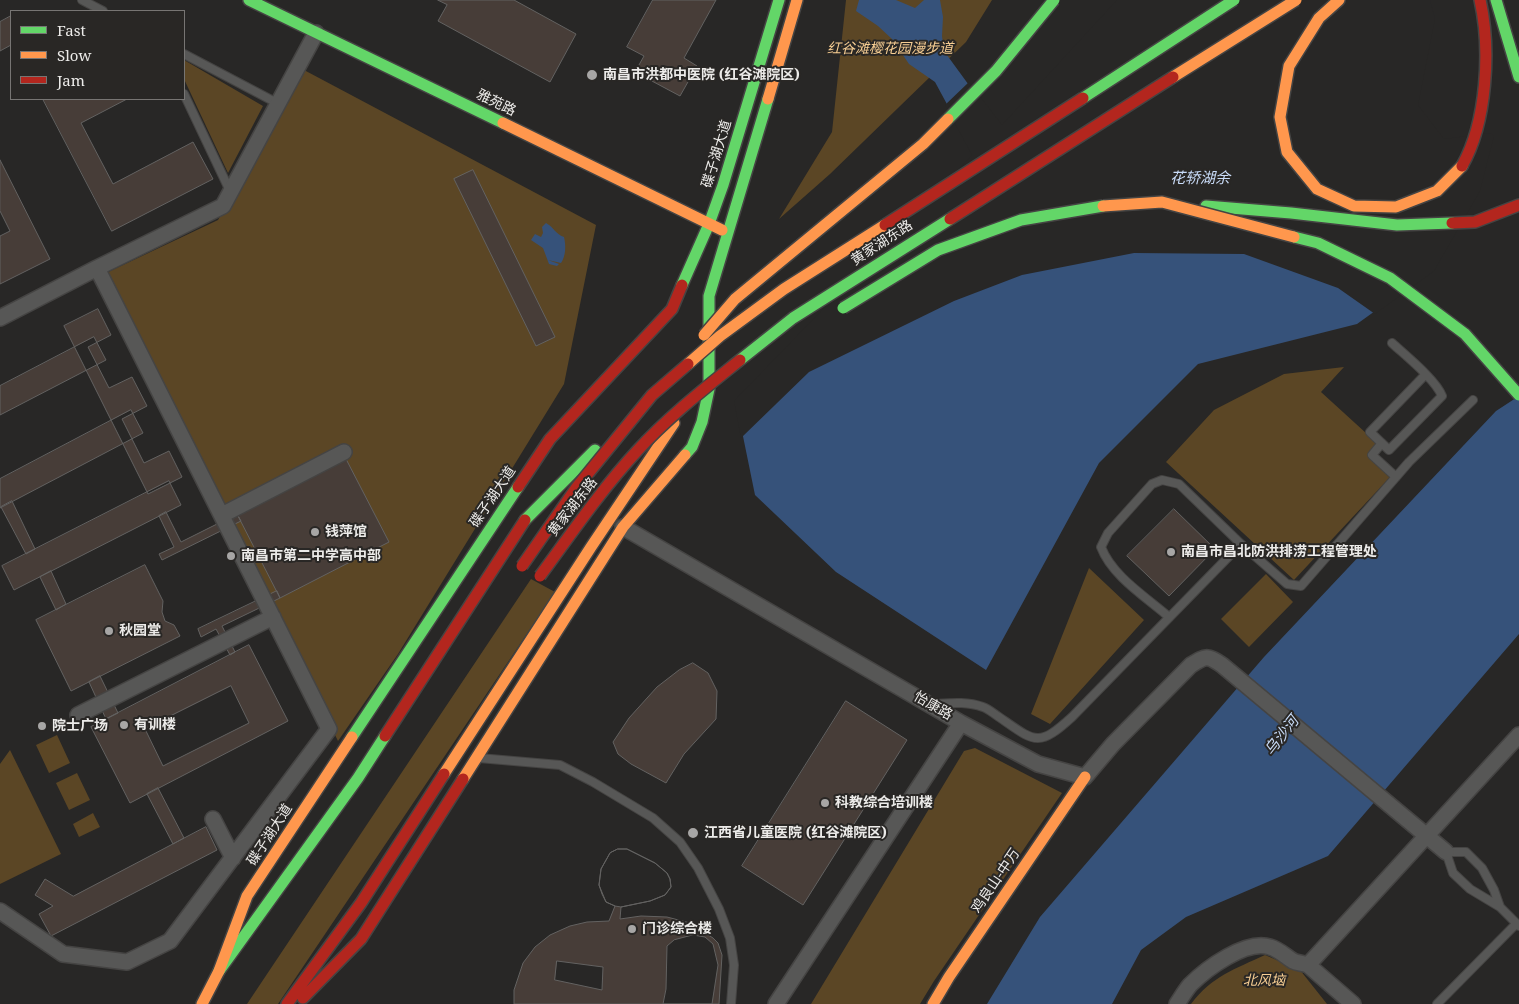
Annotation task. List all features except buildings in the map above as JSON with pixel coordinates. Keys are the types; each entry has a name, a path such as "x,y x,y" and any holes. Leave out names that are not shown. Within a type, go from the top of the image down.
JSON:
{"main road":[{"name":"雅苑路","path":"249,0 729,234"},
{"name":"碟子湖大道","path":"202,1004 219,971 247,896 550,439 672,309 709,224 726,176 779,0"},
{"path":"299,1004 361,938 623,526 692,447 702,422 709,389 709,296 729,234 797,0"},
{"path":"219,971 364,769 527,516 652,395 735,299 923,144 996,71 1054,0"},
{"name":"黄家湖东路","path":"1234,0 784,289 720,336 652,395 577,486 522,566 540,576 592,506 637,451 688,402 793,318 1296,0"},
{"path":"1339,0 1319,18 1289,66 1280,117 1286,152 1317,189 1354,206 1396,207 1437,191 1463,165 1481,118 1486,68 1480,0"},
{"path":"1496,0 1519,77"},
{"path":"1162,202 1318,243 1390,278 1465,334 1519,395"},
{"path":"830,315 938,250 1021,220 1093,207 1162,202 1291,213 1397,225 1475,222 1519,205"},
{"path":"286,1004 361,903 591,547 688,402 764,356"},
{"name":"鸡良山-中万","path":"933,1004 949,977 1085,777"}],"street":[{"path":"0,318 223,206 316,33"},
{"path":"0,911 63,954 127,962 170,941 329,729 98,268"},
{"path":"222,515 344,452"},
{"name":"怡康路","path":"623,526 961,723 1038,764 1085,777"},
{"path":"78,715 273,617"},
{"path":"1085,777 1113,744 1191,665 1203,657 1211,657 1446,852"},
{"path":"776,1004 961,723"},
{"path":"1308,964 1428,836 1519,735"},
{"path":"213,819 233,858"},
{"path":"1177,1004 1190,986 1214,964 1255,946 1268,946 1282,951 1293,961 1308,964 1353,1004"}],"lane":[{"path":"82,0 101,10"},
{"path":"185,55 278,103"},
{"path":"185,96 231,193"},
{"path":"1392,343 1439,388 1442,396 1389,450 1370,432 1425,375"},
{"path":"1169,617 1116,572 1105,559 1101,547 1108,533 1152,484 1162,480 1179,484 1241,544 1287,584 1302,586 1409,462 1473,400"},
{"path":"1382,443 1372,455 1396,477"},
{"path":"929,704 969,702 986,708 1024,735 1037,739 1053,734 1072,717 1241,544"},
{"path":"477,758 560,765 593,782 653,818 680,842 698,868 719,909 730,938 734,965 731,1004"},
{"path":"1437,1004 1518,925 1500,907 1470,889 1453,873 1446,852 1466,852 1482,868 1494,890 1500,907"}],"green space":[{"name":"红谷滩樱花园漫步道","path":"846,0 992,0 966,42 830,174 779,219 832,132"},
{"path":"185,61 263,106 228,173 185,81"},
{"path":"304,70 596,225 564,384 398,654 338,741 106,273 218,220"},
{"path":"1344,367 1321,392 1378,444 1369,454 1392,475 1294,580 1166,462 1214,410 1284,374"},
{"path":"1089,568 1144,620 1050,724 1031,714"},
{"path":"1266,574 1293,602 1249,647 1221,619"},
{"path":"531,579 555,592 278,1004 247,1004"},
{"path":"57,735 70,763 49,773 36,745"},
{"path":"975,748 1062,793 920,1004 811,1004 964,751"},
{"path":"10,750 61,854 0,884 0,764"},
{"path":"77,773 90,800 69,810 56,783"},
{"path":"93,813 100,827 79,837 73,824"},
{"name":"北风垴","path":"1265,955 1300,970 1327,1004 1191,1004 1207,986 1225,974"}],"water":[{"name":"花轿湖余","path":"859,0 896,0 915,8 924,0 940,0 943,17 942,36 944,51 1001,129 1415,105 1432,270 1357,324 1198,364 1099,463 986,670 836,572 755,495 736,402 975,156 935,82 909,64 892,39 878,26 856,11"},
{"path":"546,223 564,237 565,250 561,263 548,260 559,264 557,266 549,264 543,248 531,240 535,234 541,237 543,233 542,227"},
{"name":"乌沙河","path":"1519,396 1519,634 1328,856 1186,917 1141,950 1112,1004 987,1004 1040,917 1264,657 1496,411"}],"pier":[{"path":"1117,0 1430,0 1435,19 1418,105 1444,139 1491,133 1494,136 1480,191 1434,271 1375,314 1338,288 1244,254 1134,253 1022,275 954,301 809,372 741,438 734,401 972,155 945,105 969,82 1002,125"}],"traffic: fast":[{"path":"249,0 503,123"},
{"path":"682,285 709,224 723,185 779,0"},
{"path":"948,119 996,71 1054,0"},
{"path":"1083,98 1234,0"},
{"path":"1496,0 1519,77"},
{"path":"685,455 692,447 702,422 709,389 709,296 768,99"},
{"path":"843,308 938,250 1021,220 1103,206"},
{"path":"1206,206 1397,225 1452,223"},
{"path":"740,360 793,318 950,219"},
{"path":"1294,237 1318,243 1390,278 1465,334 1519,395"},
{"path":"525,520 595,450"},
{"path":"352,737 518,487"},
{"path":"219,971 358,778 385,736"}],"traffic: slow":[{"path":"768,99 797,0"},
{"path":"1173,77 1296,0"},
{"path":"1339,0 1319,18 1289,66 1280,117 1287,152 1317,189 1354,206 1396,207 1437,191 1462,166"},
{"path":"704,335 735,299 923,144 948,119"},
{"path":"503,123 722,230"},
{"path":"1103,206 1162,202 1294,237"},
{"path":"688,364 720,336 784,289 885,225"},
{"path":"444,774 674,423"},
{"path":"463,779 623,527 685,455"},
{"path":"202,1004 219,971 247,896 352,737"},
{"path":"933,1004 949,977 1085,777"}],"traffic: jam":[{"path":"1462,166 1477,128 1482,107 1486,62 1480,0"},
{"path":"950,219 1173,77"},
{"path":"885,225 1083,98"},
{"path":"1452,223 1475,222 1519,205"},
{"path":"518,487 550,439 672,309 682,285"},
{"path":"540,576 599,497 637,451 674,415 740,360"},
{"path":"522,566 577,487 652,395 688,364"},
{"path":"385,736 525,520"},
{"path":"287,1004 361,903 444,774"},
{"path":"303,998 361,939 463,779"}],"place":[{"name":"南昌市洪都中医院 (红谷滩院区)","path":"592,75"},
{"name":"钱萍馆","path":"315,532"},
{"name":"南昌市昌北防洪排涝工程管理处","path":"1171,552"},
{"name":"南昌市第二中学高中部","path":"231,556"},
{"name":"秋园堂","path":"109,631"},
{"name":"有训楼","path":"124,725"},
{"name":"院士广场","path":"42,726"},
{"name":"科教综合培训楼","path":"825,803"},
{"name":"江西省儿童医院 (红谷滩院区)","path":"693,833"},
{"name":"门诊综合楼","path":"632,929"}]}
